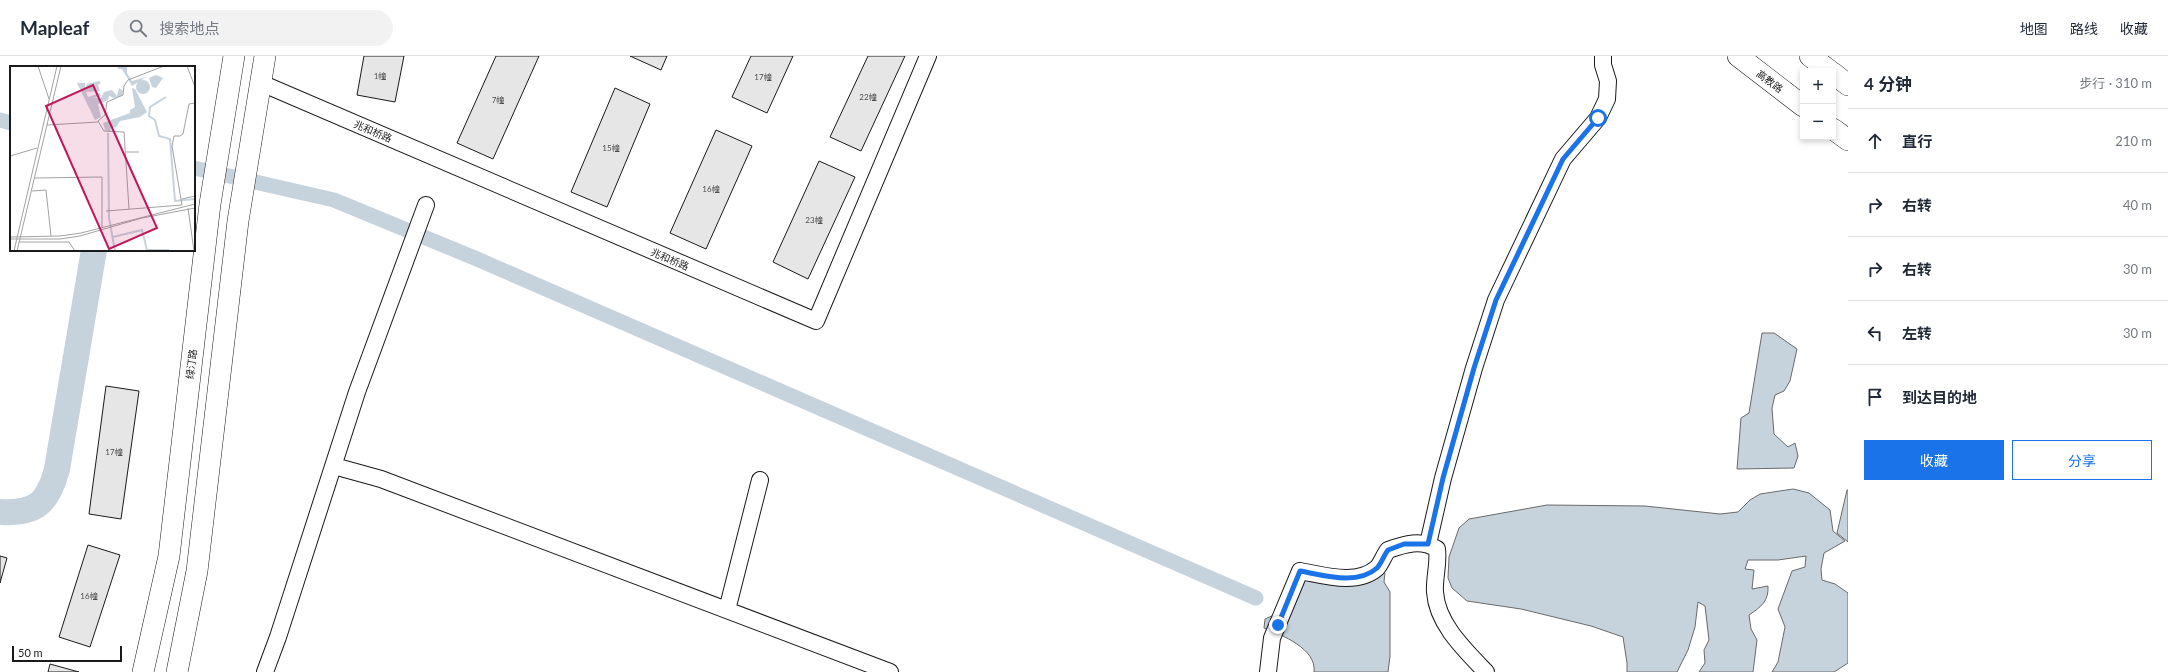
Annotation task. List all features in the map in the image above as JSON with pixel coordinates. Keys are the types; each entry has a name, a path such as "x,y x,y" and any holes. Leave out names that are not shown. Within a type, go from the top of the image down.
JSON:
{"main road":[{"name":"绿汀路","path":"143,672 169,556 210,204 234,56"},
{"path":"177,672 197,570 238,221 265,56"},
{"name":"高教路","path":"1738,56 1800,104"},
{"path":"1810,56 1826,68"},
{"path":"1836,75 1848,85"},
{"path":"1836,131 1848,140"}],"street":[{"name":"兆和桥路","path":"261,83 816,321 928,56"},
{"path":"1428,544 1443,478 1474,368 1496,300 1563,159 1598,118 1607,99 1608,81 1603,65 1603,56"},
{"path":"264,672 278,637 358,392 426,205"},
{"path":"334,466 380,479 890,672"},
{"path":"727,610 760,480"},
{"path":"1268,672 1272,638 1300,571 1331,577 1357,577 1368,574 1378,568 1388,550 1404,544 1428,544 1437,549 1438,558 1435,592 1438,608 1446,624 1486,672"}],"shaded area":[{"path":"1762,333 1774,333 1797,349 1790,381 1784,391 1775,395 1772,408 1774,434 1788,447 1795,443 1798,456 1794,468 1737,469 1741,418 1749,413"},
{"path":"1793,489 1809,493 1830,510 1833,531 1845,541 1824,553 1821,569 1822,580 1835,584 1848,593 1848,663 1834,672 1772,672 1778,662 1785,627 1778,609 1792,571 1805,567 1806,556 1778,560 1748,560 1745,569 1754,570 1752,589 1768,586 1766,600 1749,615 1751,629 1757,640 1753,672 1699,672 1705,663 1704,650 1709,640 1705,606 1698,602 1695,627 1688,650 1677,672 1627,672 1623,637 1591,626 1521,609 1467,601 1452,588 1448,578 1449,557 1459,528 1469,519 1547,505 1645,506 1720,514 1738,512 1750,500 1760,494"},
{"path":"1848,490 1848,542 1837,533"},
{"path":"1367,566 1385,573 1384,582 1390,592 1390,656 1388,672 1314,672 1310,656 1304,650 1289,639 1264,628 1265,619 1285,610 1305,579 1328,582"}],"building":[{"path":"364,56 404,56 395,102 357,95"},
{"path":"496,56 539,56 493,159 457,143"},
{"path":"630,56 667,56 661,70"},
{"path":"751,56 793,56 767,113 732,97"},
{"path":"868,56 905,56 861,151 830,137"},
{"path":"615,88 650,104 607,207 571,192"},
{"path":"716,130 752,146 706,249 670,233"},
{"path":"819,161 855,177 808,279 773,262"},
{"path":"106,386 139,391 121,519 89,514"},
{"path":"88,545 120,555 90,647 59,637"},
{"path":"0,556 7,558 0,583"},
{"path":"50,664 79,672 48,672"}],"waterway":[{"path":"0,120 10,123"},
{"path":"195,168 334,200 477,259 1256,598"},
{"path":"0,512 23,511 39,504 45,498 53,481 57,469 94,251"}],"route":[{"path":"1278,625 1300,571 1331,577 1357,577 1368,574 1378,568 1388,550 1404,544 1428,544 1443,478 1474,368 1496,300 1563,159 1598,118"}]}
